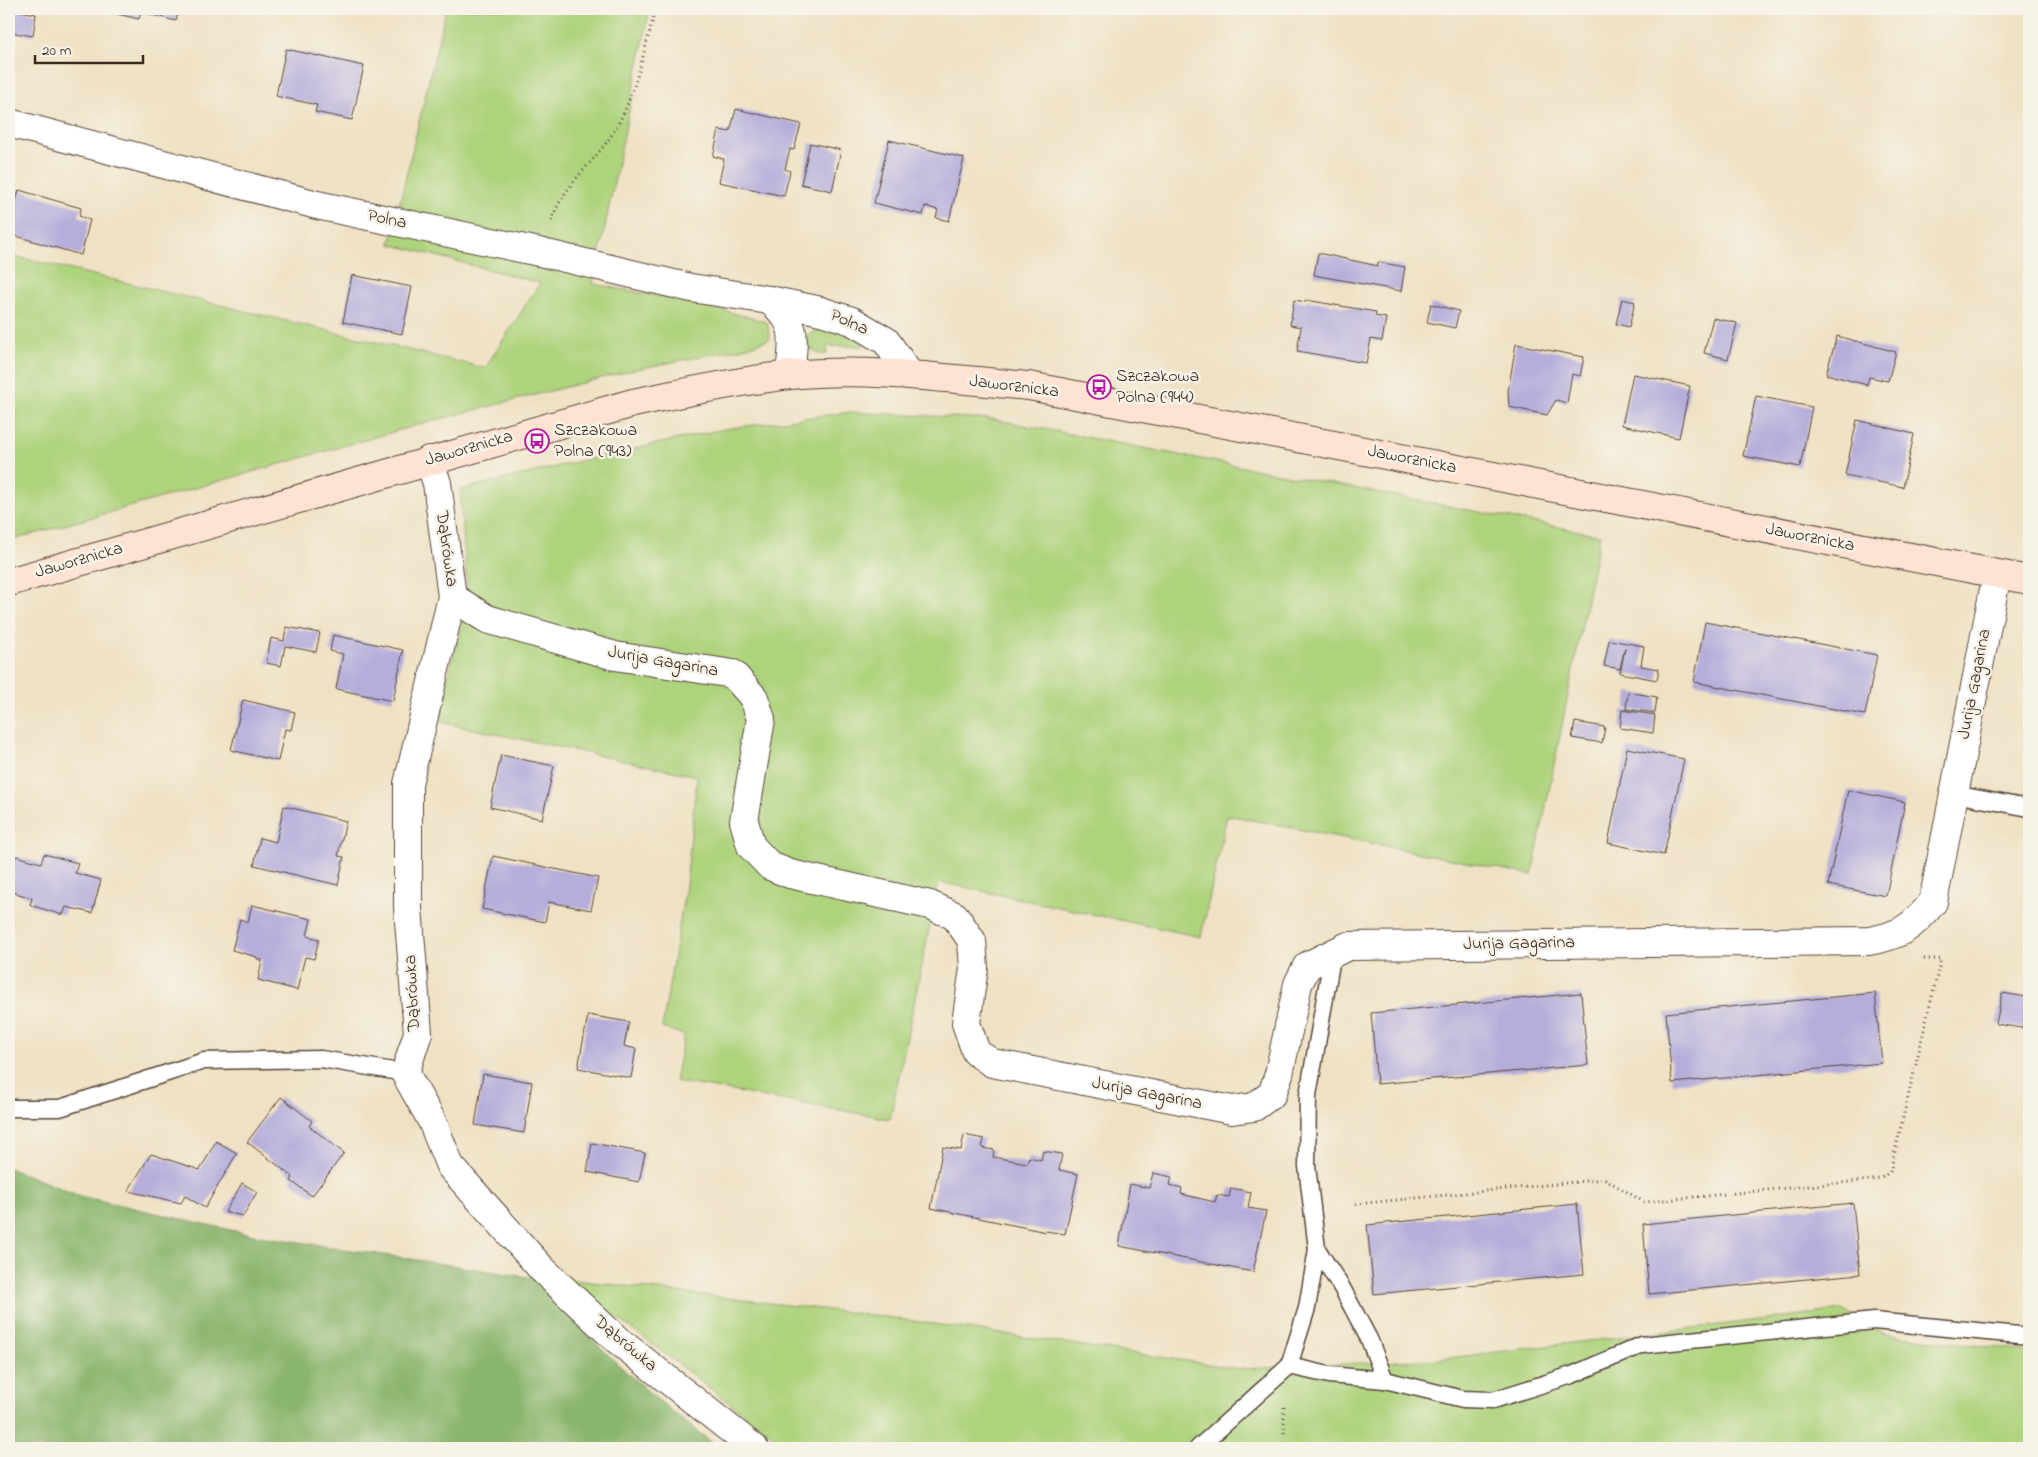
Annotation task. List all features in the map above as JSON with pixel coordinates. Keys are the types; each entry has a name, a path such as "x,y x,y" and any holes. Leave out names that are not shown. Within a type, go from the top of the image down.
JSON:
{"street":[{"name":"Polna","path":"9,123 317,205 540,252 691,288 821,310 852,321 886,342 910,375"},
{"path":"769,300 784,312 791,325 790,375"},
{"name":"Jaworznicka","path":"9,582 633,403 790,375 842,373 910,375 1029,386 2029,580"},
{"name":"Dąbrówka","path":"429,460 437,482 452,597 408,784 408,908 418,1033 406,1073 432,1121 450,1166 542,1269 615,1338 754,1448"},
{"name":"Jurija Gagarina","path":"452,597 487,619 615,656 733,674 754,698 761,719 744,821 751,846 770,866 790,874 930,905 955,916 972,941 974,968 966,1023 976,1052 992,1063 1232,1110 1254,1107 1272,1094 1279,1074 1298,984 1307,966 1348,946 1869,941 1889,938 1905,930 1920,918 1933,902 1997,574"}],"lane":[{"path":"1954,794 2029,808"},
{"path":"1198,1448 1289,1366 1307,1308 1317,1249 1307,1166 1308,1095 1333,952"},
{"path":"9,1108 60,1108 204,1061 321,1059 406,1073"},
{"path":"1317,1249 1342,1288 1369,1339 1385,1380"},
{"path":"1289,1366 1329,1375 1385,1380 1463,1399 1493,1400 1572,1375 1642,1345 1874,1320 2029,1336"}],"path":[{"path":"540,252 564,192 614,132 630,98 656,9"},
{"path":"1356,1204 1605,1179 1644,1202 1880,1179 1890,1172 1941,959"}],"green space":[{"path":"446,9 650,9 593,284 695,303 767,322 770,339 744,348 637,369 428,422 9,541 9,255 485,368 540,283 390,244"},
{"path":"827,326 859,337 863,340 863,346 827,346 827,354 815,352 806,343 807,335"},
{"path":"849,412 991,419 1600,535 1532,875 1227,815 1201,937 939,882 890,1119 675,1081 684,1035 662,1028 686,885 697,776 435,721 461,630 467,587 460,490 724,429"},
{"path":"9,1168 80,1196 253,1235 535,1278 577,1324 622,1368 670,1410 720,1448 9,1448"},
{"path":"566,1279 872,1315 1241,1369 1440,1359 1842,1310 1884,1334 2029,1352 2029,1448 789,1448"}],"building":[{"path":"9,9 36,14 33,36 9,32"},
{"path":"118,9 179,9 176,21 141,12 139,19 117,14"},
{"path":"286,49 364,66 352,120 315,112 317,105 276,96"},
{"path":"736,109 801,124 794,150 790,149 785,169 790,171 784,196 719,182 724,159 713,156 719,130 730,132"},
{"path":"889,140 964,158 949,221 936,218 938,210 925,206 923,215 874,203"},
{"path":"810,143 841,150 832,191 801,184"},
{"path":"19,190 81,208 79,216 90,220 81,255 9,234 9,226"},
{"path":"1318,253 1378,266 1378,262 1405,267 1401,291 1314,275"},
{"path":"352,275 412,287 402,334 343,322"},
{"path":"1622,299 1635,302 1629,327 1616,324"},
{"path":"1294,300 1306,302 1306,300 1376,312 1375,316 1386,318 1382,341 1371,339 1366,363 1297,351 1301,327 1290,325"},
{"path":"1431,304 1459,311 1455,328 1427,322"},
{"path":"1713,318 1737,323 1728,359 1704,353"},
{"path":"1837,336 1896,352 1888,381 1869,377 1867,385 1826,374"},
{"path":"1516,344 1584,357 1580,376 1572,374 1567,403 1556,400 1547,415 1509,407 1508,391"},
{"path":"1633,374 1690,386 1679,438 1622,425"},
{"path":"1756,396 1812,407 1800,467 1743,456"},
{"path":"1857,420 1914,434 1903,487 1845,475"},
{"path":"1705,622 1877,655 1865,715 1694,682"},
{"path":"286,627 320,633 316,652 285,646 281,666 266,663 271,638 284,641"},
{"path":"333,635 403,650 393,701 336,689 343,654 330,651"},
{"path":"1609,640 1644,646 1641,666 1659,669 1657,680 1620,673 1625,648 1620,669 1604,666"},
{"path":"1628,692 1657,697 1655,713 1626,709"},
{"path":"243,700 295,712 291,730 285,729 278,761 231,750"},
{"path":"1622,710 1655,715 1653,733 1620,728"},
{"path":"1575,722 1605,727 1602,743 1572,738"},
{"path":"1627,748 1684,759 1664,855 1608,843"},
{"path":"501,755 554,766 542,819 490,807"},
{"path":"1848,790 1905,802 1886,896 1828,885"},
{"path":"284,806 346,821 338,856 344,857 338,885 254,865 260,838 276,842"},
{"path":"44,854 78,863 75,873 101,880 92,913 66,907 63,915 30,905 32,898 9,891 9,881 16,856 41,863"},
{"path":"493,856 598,878 591,910 549,902 545,922 482,909"},
{"path":"252,905 311,919 307,936 319,939 314,959 305,957 297,990 258,980 262,960 232,950 240,919 248,922"},
{"path":"1581,993 1588,1065 1377,1084 1371,1013"},
{"path":"1875,993 1882,1063 1672,1083 1666,1013"},
{"path":"2002,993 2027,997 2022,1028 1996,1024"},
{"path":"588,1015 629,1022 624,1046 636,1049 631,1078 578,1068"},
{"path":"483,1074 532,1082 524,1133 475,1125"},
{"path":"281,1097 312,1121 309,1126 344,1153 312,1196 291,1181 293,1177 247,1142"},
{"path":"964,1135 984,1139 982,1148 994,1150 993,1157 1027,1163 1029,1157 1041,1160 1043,1151 1062,1154 1059,1170 1078,1174 1065,1234 1046,1232 931,1208 943,1147 961,1150"},
{"path":"216,1141 237,1153 205,1208 185,1196 181,1203 128,1191 151,1154 200,1170"},
{"path":"592,1143 645,1153 639,1182 587,1172"},
{"path":"1153,1173 1172,1177 1170,1185 1182,1188 1181,1194 1215,1202 1217,1195 1229,1197 1231,1188 1251,1192 1248,1208 1266,1211 1253,1272 1119,1246 1130,1184 1149,1188"},
{"path":"242,1183 257,1192 243,1216 225,1212"},
{"path":"1853,1203 1860,1274 1649,1294 1643,1224"},
{"path":"1577,1204 1584,1274 1374,1294 1367,1225"}],"place":[{"name":"Szczakowa Polna (944)","path":"1099,387"},
{"name":"Szczakowa Polna (943)","path":"537,441"}]}
